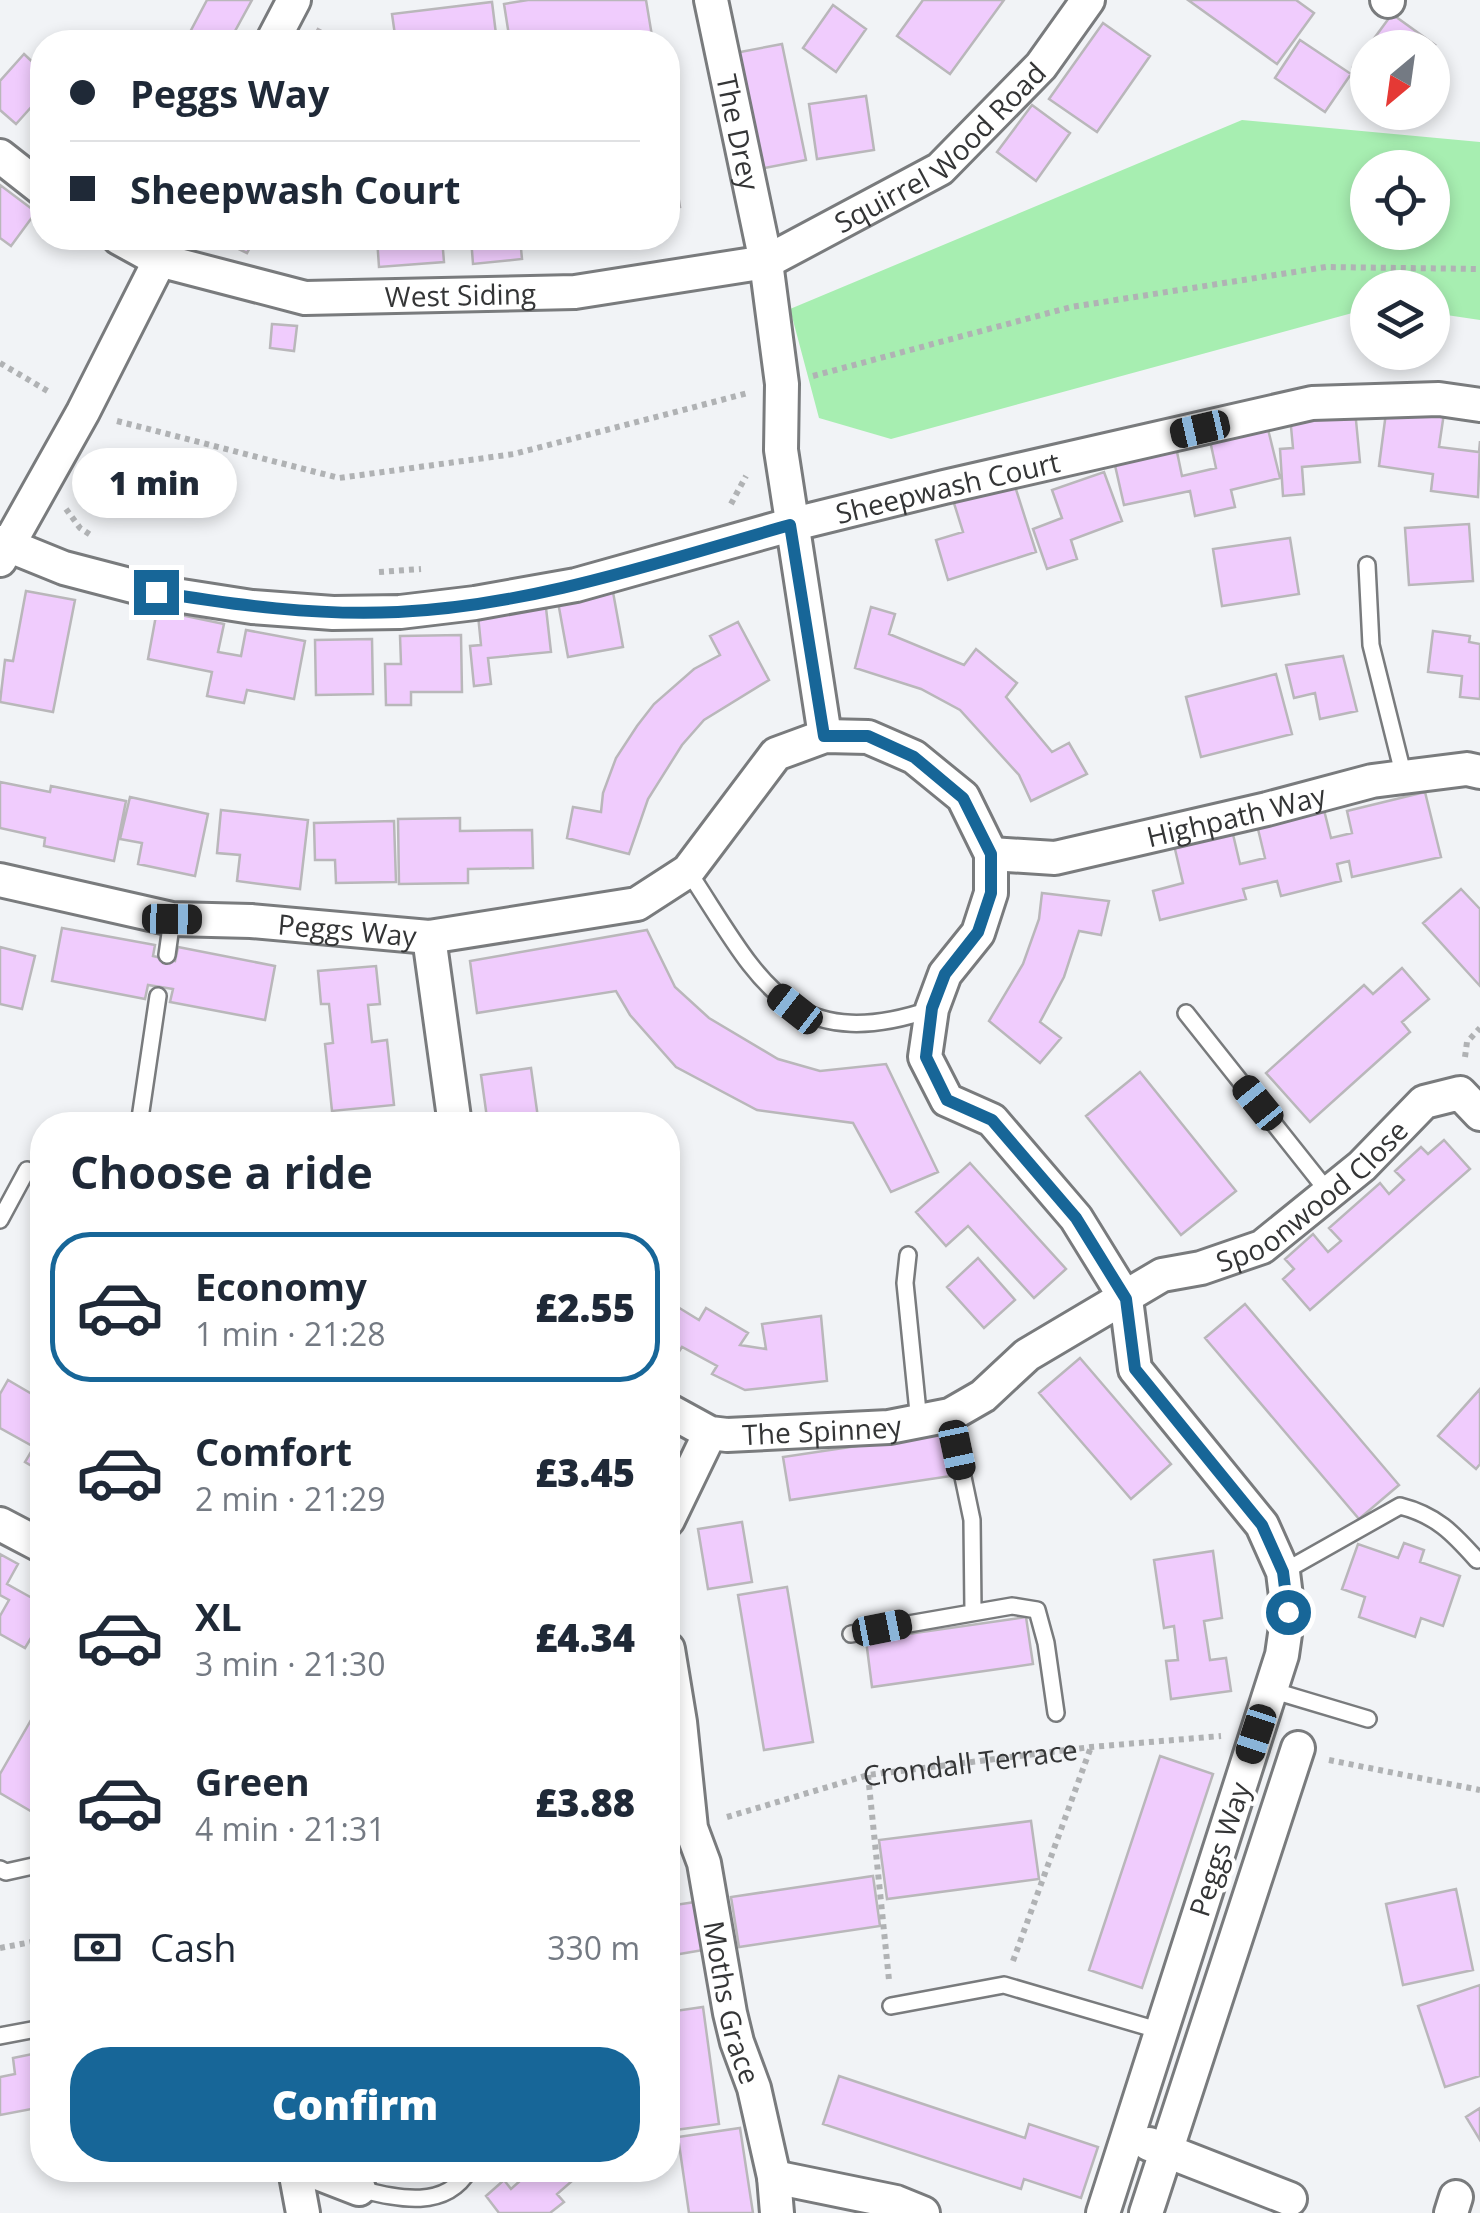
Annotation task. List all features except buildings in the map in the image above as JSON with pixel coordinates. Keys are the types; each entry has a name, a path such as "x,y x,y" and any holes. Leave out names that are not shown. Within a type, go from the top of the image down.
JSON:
{"street":[{"path":"278,30 294,0"},
{"name":"The Drey","path":"712,0 766,262 782,384 780,450 824,736"},
{"name":"Squirrel Wood Road","path":"766,262 940,169 1041,66 1088,0"},
{"path":"0,156 30,180"},
{"path":"3,549 41,491 164,250"},
{"name":"West Siding","path":"171,250 305,298 575,292 766,262"},
{"name":"Sheepwash Court","path":"3,549 156,592 252,607 333,613 400,612 475,604 576,585 790,525 1312,403 1440,399 1480,405"},
{"name":"Peggs Way","path":"0,880 172,919 251,920 429,937 637,904 688,871 776,754 824,736 868,736 914,757 963,798 991,854 991,893 978,932 945,974 932,1008 926,1057 947,1100 992,1120 1076,1218 1126,1299 1135,1369 1262,1525 1283,1572 1288,1612 1282,1655 1103,2213"},
{"name":"Highpath Way","path":"991,854 1054,858 1372,781 1468,769 1480,772"},
{"path":"429,937 453,1112"},
{"name":"Spoonwood Close","path":"1126,1299 1162,1275 1201,1268 1262,1247 1362,1166 1424,1102 1460,1093 1480,1114"},
{"name":"The Spinney","path":"680,1416 710,1432 728,1435 854,1429 934,1418 983,1396 1027,1354 1126,1299"},
{"path":"680,1495 710,1432"},
{"path":"0,1524 30,1540"},
{"path":"680,1722 690,1828"},
{"path":"1146,2213 1298,1748"},
{"name":"Moths Grace","path":"690,1828 704,1863 730,2014 754,2088 774,2177 777,2213"},
{"path":"1128,2136 1290,2199"},
{"path":"774,2177 896,2202 923,2213"},
{"path":"298,2182 303,2213"},
{"path":"340,2182 358,2189"}],"lane":[{"path":"1367,565 1371,645 1404,777"},
{"path":"688,871 752,969 795,1009 864,1026 894,1022 932,1008"},
{"path":"167,955 172,919"},
{"path":"141,1112 158,996"},
{"path":"1186,1013 1330,1193"},
{"path":"0,1220 26,1170"},
{"path":"908,1255 905,1283 934,1418 972,1520 973,1611"},
{"path":"1283,1572 1400,1506 1446,1524 1477,1560"},
{"path":"852,1634 973,1611 1012,1606 1037,1610 1046,1642 1056,1713"},
{"path":"1271,1690 1368,1719"},
{"path":"0,1869 6,1872 30,1867"},
{"path":"891,2006 1004,1986 1161,2032"},
{"path":"0,2036 30,2030"},
{"path":"358,2189 403,2200 428,2199 459,2182"}],"path":[{"path":"0,363 83,412 339,478 514,454 1091,304 1326,267 1480,268"},
{"path":"717,509 733,503 756,454 780,450"},
{"path":"41,491 64,507 80,528 99,542"},
{"path":"374,572 430,568"},
{"name":"Crondall Terrace","path":"690,1828 868,1775 1091,1746 1256,1734"},
{"path":"1004,1986 1091,1746"},
{"path":"1298,1748 1344,1765 1480,1790"},
{"path":"868,1775 891,2006"},
{"path":"0,1948 30,1942"}],"green space":[{"path":"1242,120 1480,142 1480,320 1450,316 1450,270 1350,270 1350,314 891,439 819,418 790,309"}],"route":[{"path":"156,592 252,607 333,613 400,612 475,604 576,585 790,525 824,736 868,736 914,757 963,798 991,854 991,893 978,932 945,974 932,1008 926,1057 947,1100 992,1120 1076,1218 1126,1299 1135,1369 1262,1525 1283,1572 1288,1612"}]}
